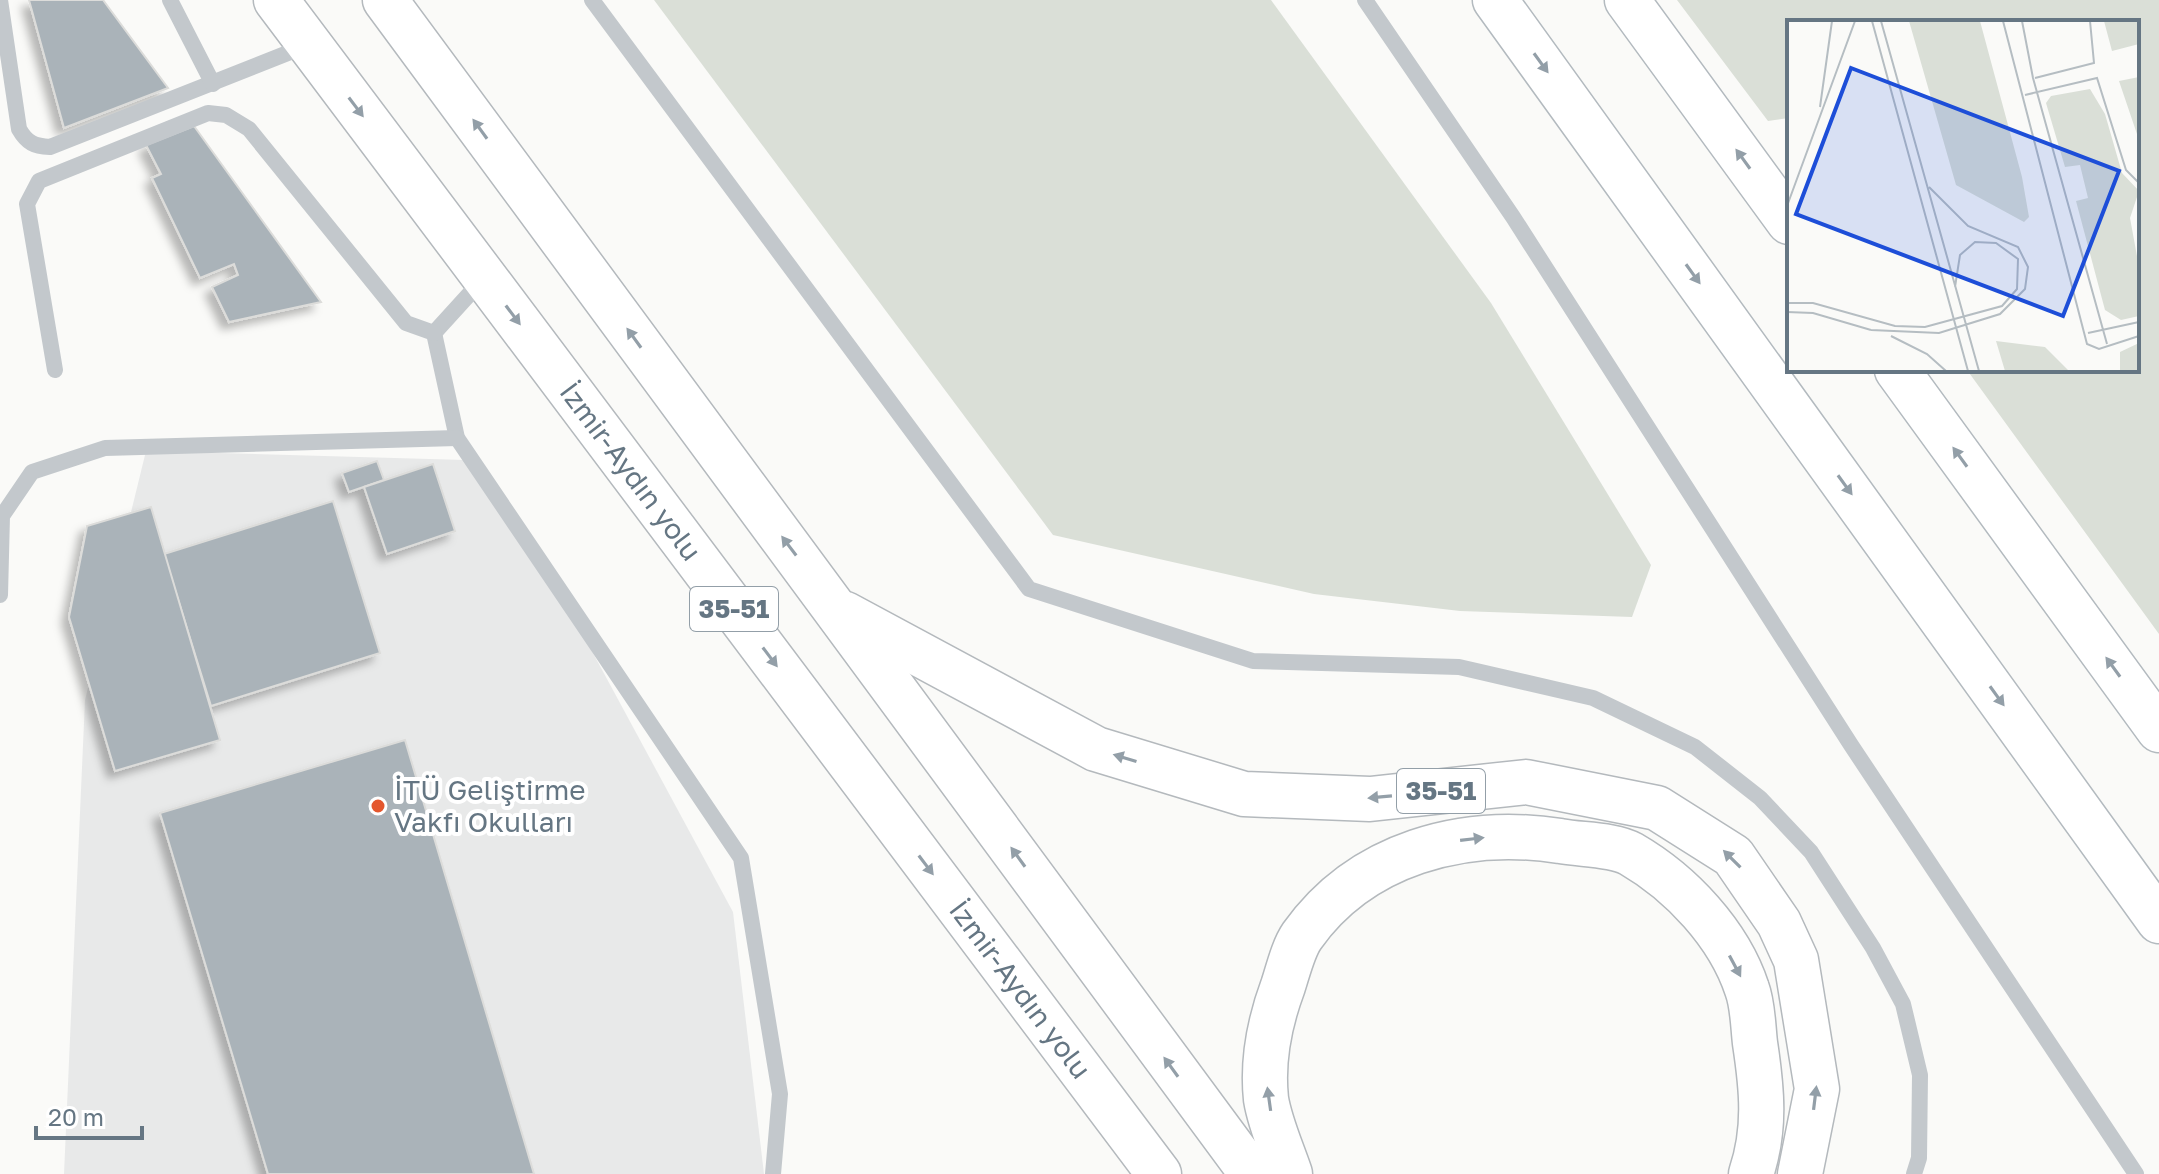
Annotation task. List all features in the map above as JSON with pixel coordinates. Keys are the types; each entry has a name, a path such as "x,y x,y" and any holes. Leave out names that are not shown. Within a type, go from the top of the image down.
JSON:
{"main road":[{"name":"İzmir-Aydın yolu","path":"276,0 1159,1174"},
{"name":"35-51","path":"385,0 1252,1174"},
{"path":"1495,0 2159,921"},
{"path":"1627,0 1787,219"},
{"path":"1898,372 2159,730"},
{"name":"35-51","path":"836,609 1096,749 1244,794 1370,799 1526,782 1657,808 1733,856 1779,923 1796,960 1817,1089 1800,1174"},
{"path":"1290,1174 1266,1099 1269,1022 1300,938 1340,892 1389,863 1435,843 1487,837 1544,839 1629,852 1685,893 1711,926 1748,990 1764,1108 1759,1152 1751,1174"}],"lane":[{"path":"0,0 19,129 26,141 37,146 50,147 310,45"},
{"path":"170,0 213,84"},
{"path":"592,0 1029,589 1253,661 1459,667 1593,698 1695,747 1760,798 1811,852 1873,948 1903,1004 1920,1075 1919,1158 1914,1174"},
{"path":"1365,0 1513,217 1851,745 2136,1174"},
{"path":"55,370 27,204 39,181 208,113 226,115 249,129 406,323 434,333"},
{"path":"434,333 484,277"},
{"path":"434,333 457,438 741,858 780,1094 773,1174"},
{"path":"0,595 2,516 32,472 105,448 457,438"}],"shaded area":[{"path":"654,0 1271,0 1491,303 1651,565 1632,617 1460,611 1314,594 1053,535"},
{"path":"1677,0 2159,0 2159,634 1968,372 2139,372 2139,20 1787,20 1787,118 1768,121"},
{"name":"İTÜ Geliştirme Vakfı Okulları","path":"146,451 465,460 587,642 733,912 764,1174 64,1174 85,700"}],"building":[{"path":"29,0 103,0 168,88 64,128"},
{"path":"194,126 321,302 229,322 212,287 238,275 234,264 200,278 152,178 161,174 146,145"},
{"path":"377,461 384,480 349,492 342,473"},
{"path":"433,464 455,531 387,554 364,487"},
{"path":"333,501 380,653 211,706 164,554"},
{"path":"151,507 220,740 115,771 69,617 87,526"},
{"path":"405,740 534,1174 268,1174 160,813"}],"place":[{"name":"İTÜ Geliştirme Vakfı Okulları","path":"378,806"}]}
